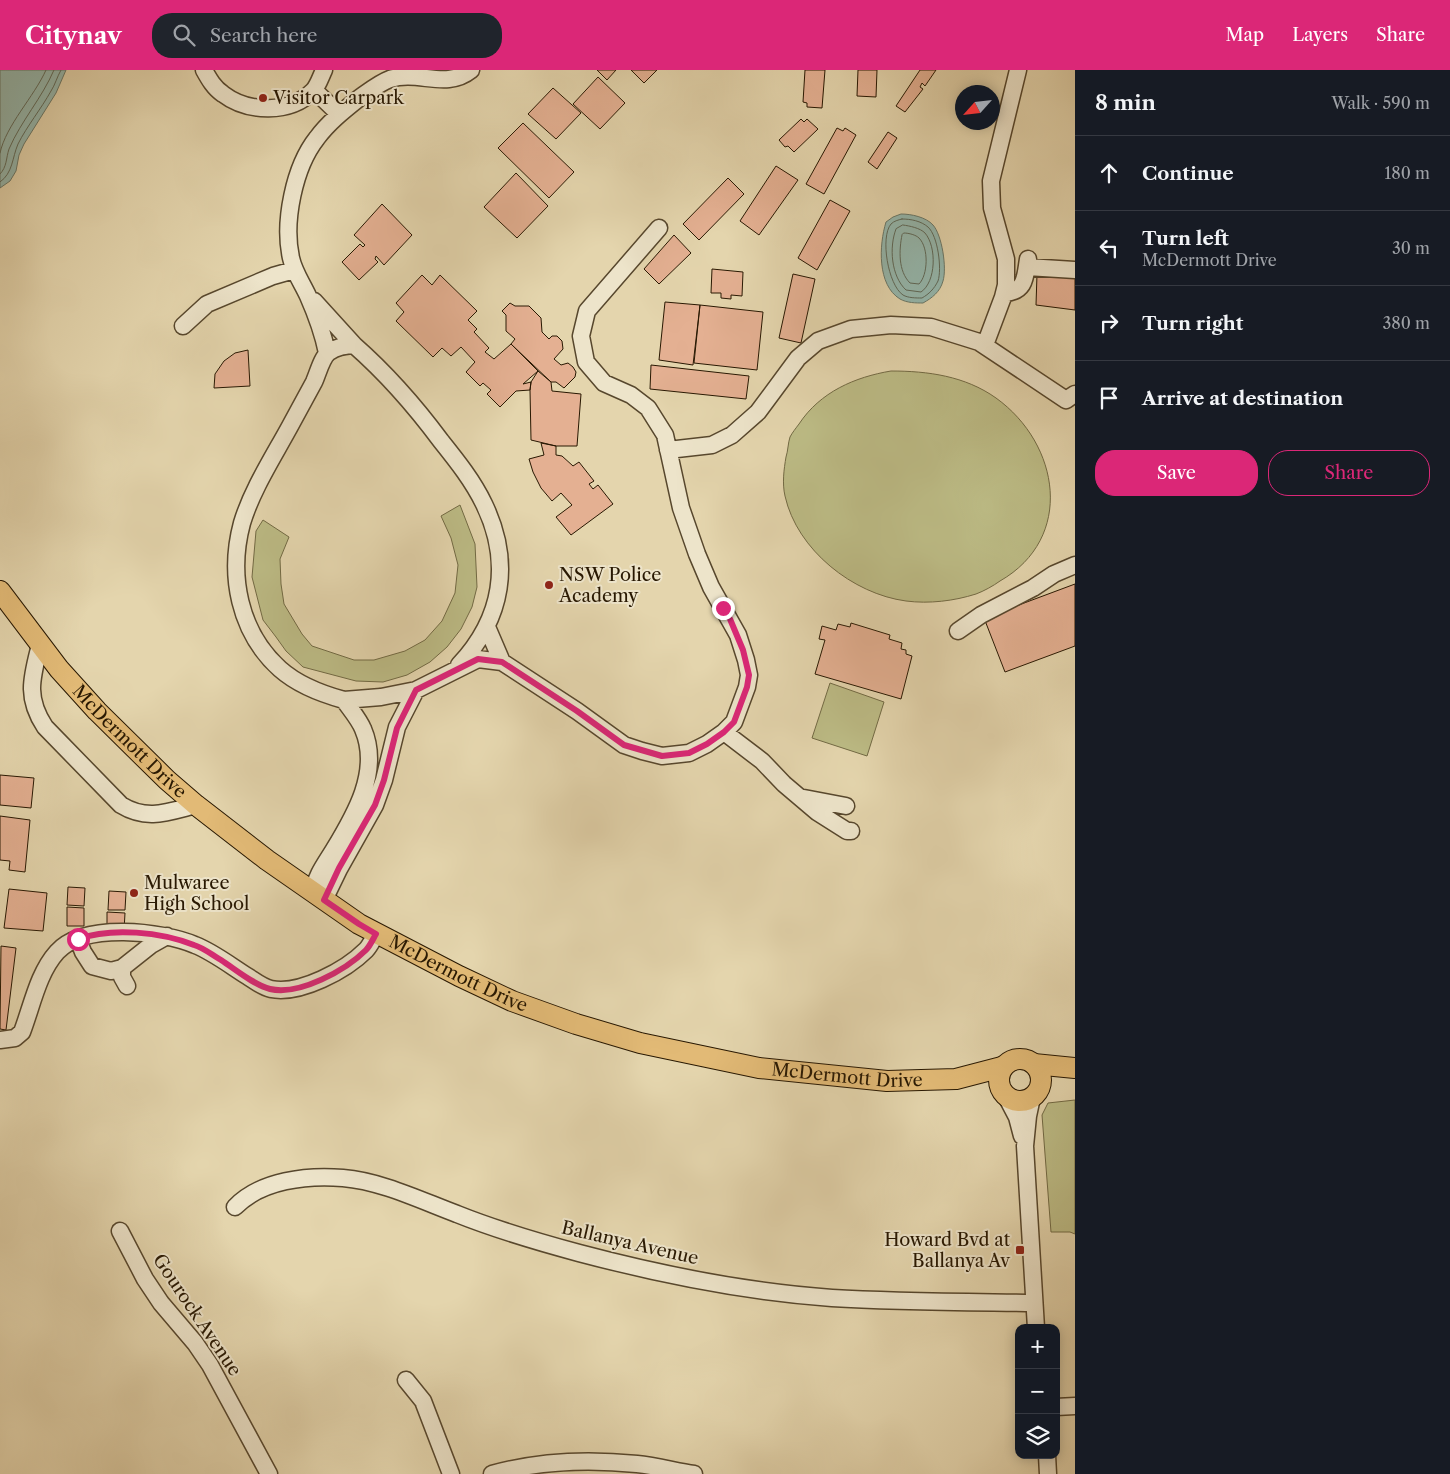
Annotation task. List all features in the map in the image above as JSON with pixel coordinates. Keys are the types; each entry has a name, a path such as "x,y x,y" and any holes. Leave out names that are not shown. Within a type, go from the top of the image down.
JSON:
{"main road":[{"name":"McDermott Drive","path":"0,591 59,669 97,711 161,775 196,805 267,860 359,924 408,951 512,1001 576,1024 640,1043 759,1068 887,1081 956,1080 1002,1067"},
{"path":"1075,1068 1034,1064 1021,1058 1007,1062 1002,1067 998,1079 1004,1094 1019,1101 1053,1081 1075,1074"},
{"path":"1034,1064 1040,1073 1040,1084 1035,1093"},
{"name":"McDermott Drive","path":"956,1080 1004,1094"}],"street":[{"path":"204,70 212,84 223,94 246,105 258,108 284,106 304,97 314,90 324,70"},
{"path":"471,70 456,79 444,80 409,75 390,79 376,86 339,114 316,139 302,166 294,190 289,214 288,236 290,256 294,270 307,294 323,332 327,353 314,382 257,488 243,521 236,546 235,574 238,596 250,629 269,658 281,670 296,681 326,695 344,700 381,697 416,690 478,659 502,662 577,711 624,745 662,756 689,753 707,744 734,722 745,695 749,675 743,650 738,635 711,587 680,508 665,435 648,408 631,395 604,383 586,362 581,336 587,311 659,228"},
{"path":"985,345 1004,293 1007,272 1006,259 992,208 992,181 1018,70"},
{"path":"314,90 339,114"},
{"path":"1004,293 1012,293 1019,290 1024,281 1028,263 1054,265 1075,270"},
{"path":"183,326 206,304 273,276 294,270"},
{"path":"307,294 408,399 464,470 484,504 497,539 501,568 498,595 487,627 469,655 454,670"},
{"path":"668,450 712,445 732,435 758,412 798,358 818,341 851,329 891,324 931,327 985,345 1070,397"},
{"path":"327,353 340,346 354,345"},
{"path":"958,631 981,614 1033,588 1054,574 1075,565"},
{"path":"487,627 502,662"},
{"path":"40,644 31,678 31,692 32,704 36,715 44,727 121,805 131,811 145,815 160,814 196,805"},
{"path":"319,896 339,868 375,805 384,780 397,728 416,690"},
{"path":"319,896 315,882 347,827 360,800 370,758 363,728 344,700"},
{"path":"724,732 762,761 817,812 851,831"},
{"path":"800,797 846,806"},
{"path":"0,1040 15,1038 22,1032 44,972 57,951 69,943 91,934 122,933 168,936 196,945 259,984 271,989 284,990 323,980 340,971 367,949 376,934"},
{"path":"78,939 92,966 111,971 122,968 150,945 168,936"},
{"path":"122,968 122,977 127,986"},
{"path":"1035,1093 1028,1116 1025,1146 1036,1324"},
{"path":"1004,1094 1017,1117 1025,1146"},
{"name":"Ballanya Avenue","path":"235,1207 242,1199 254,1192 278,1183 308,1178 344,1178 378,1186 543,1244 674,1275 830,1298 926,1302 1034,1303"},
{"name":"Gourock Avenue","path":"120,1231 145,1279 161,1303 195,1343 210,1365 269,1474"},
{"path":"406,1380 423,1401 451,1474"},
{"path":"1060,1407 1075,1406"},
{"path":"1047,1459 1048,1474"},
{"path":"492,1474 524,1467 567,1462 600,1461 638,1464 694,1474"}],"shaded area":[{"path":"891,371 919,372 946,376 972,384 996,398 1018,417 1034,440 1045,465 1050,491 1049,516 1040,541 1024,563 997,583 976,594 941,601 915,602 886,597 866,589 830,566 815,551 791,516 783,481 790,437 793,432 817,403 839,388 864,377"},
{"path":"460,505 475,544 477,587 472,607 461,629 447,647 430,662 407,675 383,682 356,681 303,667 286,651 263,620 252,577 256,531 263,520 289,537 280,559 284,604 302,634 312,646 354,660 374,660 405,651 425,640 442,621 455,593 458,565 451,538 441,516"},
{"path":"830,683 884,702 867,756 812,738"},
{"path":"1075,1100 1075,1234 1070,1232 1051,1232 1042,1115 1048,1103"}],"water":[{"path":"0,70 66,70 56,93 24,144 19,155 16,171 10,181 0,188"},
{"path":"901,214 918,216 930,222 939,236 943,252 943,281 935,294 923,303 900,299 887,284 884,275 881,253 886,222"}],"building":[{"path":"597,70 616,70 607,80"},
{"path":"631,70 657,70 644,83"},
{"path":"805,70 825,70 822,108 807,107 807,103 803,102"},
{"path":"858,70 877,70 876,97 857,96"},
{"path":"920,70 936,70 925,86 922,83 920,87 923,89 905,112 896,106"},
{"path":"598,77 625,103 600,129 573,104"},
{"path":"553,88 581,113 556,139 528,114"},
{"path":"801,119 804,122 807,119 818,129 794,152 788,146 785,147 779,140"},
{"path":"523,123 574,172 549,198 498,148"},
{"path":"837,128 843,131 845,128 856,135 824,194 806,184"},
{"path":"888,132 897,138 877,169 868,162"},
{"path":"776,166 798,180 759,235 740,221"},
{"path":"516,173 548,206 517,238 484,207"},
{"path":"728,178 744,194 699,240 683,224"},
{"path":"830,200 850,211 817,270 798,258"},
{"path":"382,204 412,235 384,265 376,256 375,259 378,262 359,280 342,262 360,244 363,247 365,245 354,235"},
{"path":"674,235 691,253 659,284 644,269"},
{"path":"712,269 743,272 742,296 731,295 731,299 721,298 721,293 711,293"},
{"path":"793,274 815,279 801,343 779,338"},
{"path":"1037,274 1075,277 1075,310 1036,305"},
{"path":"422,275 432,285 440,275 477,311 468,320 477,329 474,332 489,348 485,352 494,359 511,344 538,371 523,384 531,382 530,390 516,391 500,407 487,394 491,390 483,383 480,386 466,372 475,362 461,347 451,356 442,348 433,357 396,321 404,312 396,303"},
{"path":"665,302 700,305 693,365 659,360"},
{"path":"510,303 515,306 529,306 541,318 542,332 549,339 552,336 557,336 562,341 563,349 554,359 561,365 568,363 576,372 575,377 564,388 556,382 551,382 511,344 515,339 506,331 506,315 502,311"},
{"path":"700,305 763,312 757,370 694,363"},
{"path":"248,350 250,386 214,388 215,374 224,361 235,353"},
{"path":"651,365 749,376 746,399 650,389"},
{"path":"538,371 551,382 552,391 581,394 577,446 556,446 531,440 530,390 531,382"},
{"path":"541,443 556,446 556,455 562,456 573,466 579,462 594,481 589,484 593,489 598,485 613,504 571,535 556,517 572,505 561,493 552,501 541,488 533,472 529,459 544,455"},
{"path":"1075,584 1075,646 1005,672 984,618"},
{"path":"851,623 890,635 889,639 902,643 901,649 906,650 906,654 912,656 901,699 815,674 825,640 819,639 822,626 836,630 838,624 850,627"},
{"path":"0,775 34,778 31,808 0,805"},
{"path":"0,816 30,820 25,872 9,870 10,861 0,860"},
{"path":"68,887 85,888 84,906 67,905"},
{"path":"9,889 47,893 43,931 4,928"},
{"path":"109,891 126,892 125,910 108,910"},
{"path":"67,907 84,908 84,926 67,926"},
{"path":"107,912 125,913 124,931 107,930"},
{"path":"1,946 16,948 6,1030 0,1029"}],"place":[{"name":"Visitor Carpark","path":"263,98"},
{"name":"NSW Police Academy","path":"549,585"},
{"name":"Mulwaree High School","path":"134,893"},
{"name":"Howard Bvd at Ballanya Av","path":"1020,1250"}],"route":[{"path":"78,939 91,934 122,933 168,936 196,945 259,984 271,989 284,990 296,988 323,980 340,971 367,949 376,934 324,900 339,868 375,805 384,780 397,728 416,690 478,659 502,662 577,711 624,745 662,756 689,753 707,744 734,722 747,687 749,675 743,650 738,635 723,608"}]}
